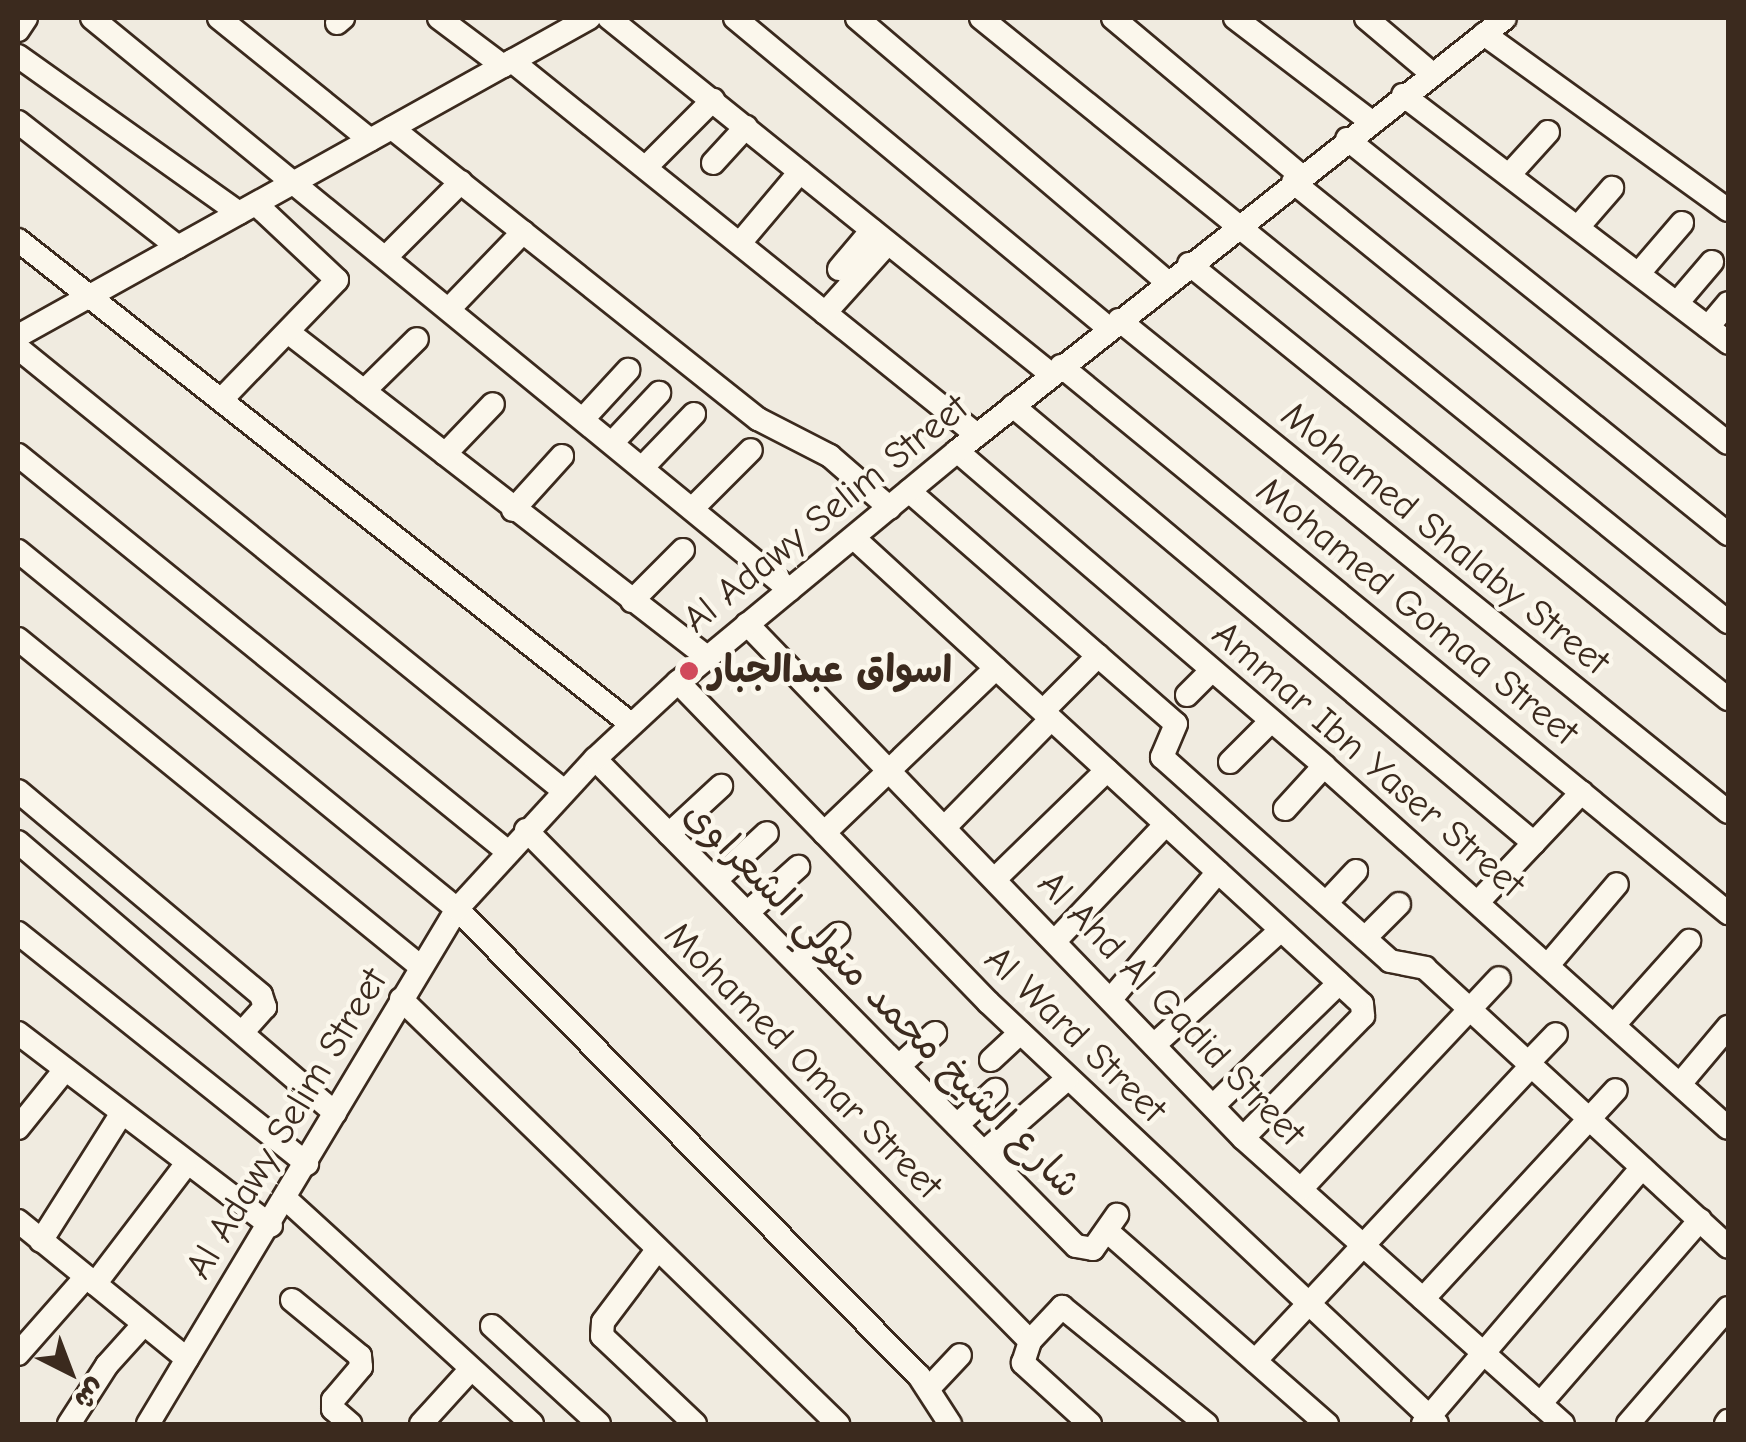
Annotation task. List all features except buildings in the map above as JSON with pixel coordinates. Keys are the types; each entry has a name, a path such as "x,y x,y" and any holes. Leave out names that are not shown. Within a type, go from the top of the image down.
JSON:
{"street":[{"path":"18,30 26,18"},
{"path":"92,18 790,590"},
{"path":"219,18 370,140"},
{"path":"439,18 508,63 646,167 977,435"},
{"name":"Mohamed Gomaa Street","path":"609,18 880,236 1057,370 1728,913"},
{"name":"Mohamed Shalaby Street","path":"735,18 1728,812"},
{"path":"857,18 1167,282"},
{"path":"981,18 1728,622"},
{"path":"1113,18 1297,179 1728,534"},
{"path":"1235,18 1370,121"},
{"path":"1366,18 1431,73"},
{"name":"Al Adawy Selim Street","path":"148,1424 271,1226 457,909 595,758 707,657 957,451 1347,139 1505,18"},
{"path":"18,336 508,63 572,21"},
{"path":"1484,34 1728,210"},
{"path":"20,62 248,208 336,274 334,285 223,398"},
{"path":"1403,95 1728,343"},
{"path":"646,167 712,100"},
{"path":"18,122 178,247"},
{"path":"392,128 758,419 830,456 890,508"},
{"path":"712,164 746,128"},
{"path":"1509,175 1548,132"},
{"path":"1347,139 1728,442"},
{"path":"740,243 800,172"},
{"path":"386,257 460,182"},
{"path":"1578,227 1612,188"},
{"path":"1639,274 1682,222"},
{"path":"449,309 523,232"},
{"path":"825,313 880,236"},
{"path":"839,269 880,236"},
{"path":"18,240 632,724"},
{"path":"1677,302 1712,262"},
{"path":"1189,264 1728,698"},
{"path":"1708,327 1728,303"},
{"path":"288,332 707,657"},
{"path":"364,391 417,339"},
{"path":"18,348 564,792"},
{"path":"583,420 628,370"},
{"path":"612,443 659,392"},
{"path":"445,454 492,404"},
{"path":"1013,406 1534,843"},
{"path":"642,468 694,414"},
{"path":"692,509 751,450"},
{"name":"Ammar Ibn Yaser Street","path":"957,451 1324,766 1728,1128"},
{"path":"18,455 507,851"},
{"path":"513,510 562,456"},
{"path":"909,492 1177,726 1161,750 1164,758 1398,966 1425,968 1728,1247"},
{"path":"854,538 1339,983 1365,1012 1243,1138"},
{"path":"632,601 683,550"},
{"path":"18,552 457,909 938,1406"},
{"name":"Al Ahd Al Gadid Street","path":"747,624 1243,1138 1563,1424"},
{"path":"18,639 420,967"},
{"path":"944,827 1098,656"},
{"path":"824,833 996,668"},
{"path":"1187,695 1212,670"},
{"name":"Al Ward Street","path":"678,682 1020,1033 1430,1422"},
{"path":"1230,762 1271,721"},
{"name":"شارع الشيخ محمد متولي الشعراوى","path":"595,758 1080,1250 1094,1249 1112,1223 1255,1361"},
{"path":"1285,809 1324,766"},
{"path":"996,879 1107,770"},
{"path":"669,834 722,786"},
{"path":"18,791 261,994 265,1008 244,1030"},
{"path":"1478,902 1582,792"},
{"path":"1055,941 1166,824"},
{"name":"Mohamed Omar Street","path":"526,830 1030,1341"},
{"path":"716,880 767,833"},
{"path":"18,842 244,1030 335,1113"},
{"path":"747,912 798,867"},
{"path":"1326,903 1356,871"},
{"path":"1110,999 1218,872"},
{"path":"1548,965 1617,884"},
{"path":"1365,938 1399,904"},
{"path":"1154,1045 1281,930"},
{"path":"18,933 306,1164"},
{"path":"802,968 838,934"},
{"path":"1614,1025 1689,941"},
{"path":"1300,1189 1499,978"},
{"path":"1213,1106 1339,983"},
{"path":"402,998 838,1424"},
{"path":"1680,1084 1728,1028"},
{"path":"991,1060 1020,1033"},
{"path":"18,1034 185,1166 271,1226"},
{"path":"899,1066 935,1034"},
{"path":"1324,1423 1255,1361 1556,1034"},
{"path":"18,1128 64,1071"},
{"path":"984,1152 1068,1079"},
{"path":"957,1125 994,1090"},
{"path":"1422,1299 1586,1116 1616,1090"},
{"path":"41,1241 120,1116"},
{"path":"18,1354 91,1281 185,1166"},
{"path":"1430,1422 1642,1168"},
{"path":"286,1199 532,1424"},
{"path":"1540,1404 1700,1220"},
{"path":"18,1222 187,1359"},
{"path":"658,1250 604,1322 602,1336 695,1424"},
{"path":"292,1300 360,1356 361,1367 333,1400 333,1410 349,1424"},
{"path":"1090,1424 1026,1368 1022,1355 1057,1311 1070,1308 1206,1424"},
{"path":"1628,1424 1728,1308"},
{"path":"68,1424 107,1365 144,1324"},
{"path":"492,1326 599,1424"},
{"path":"920,1424 938,1406 960,1355"},
{"path":"421,1424 471,1368"}],"place":[{"name":"اسواق عبدالجبار","path":"689,671"}]}
